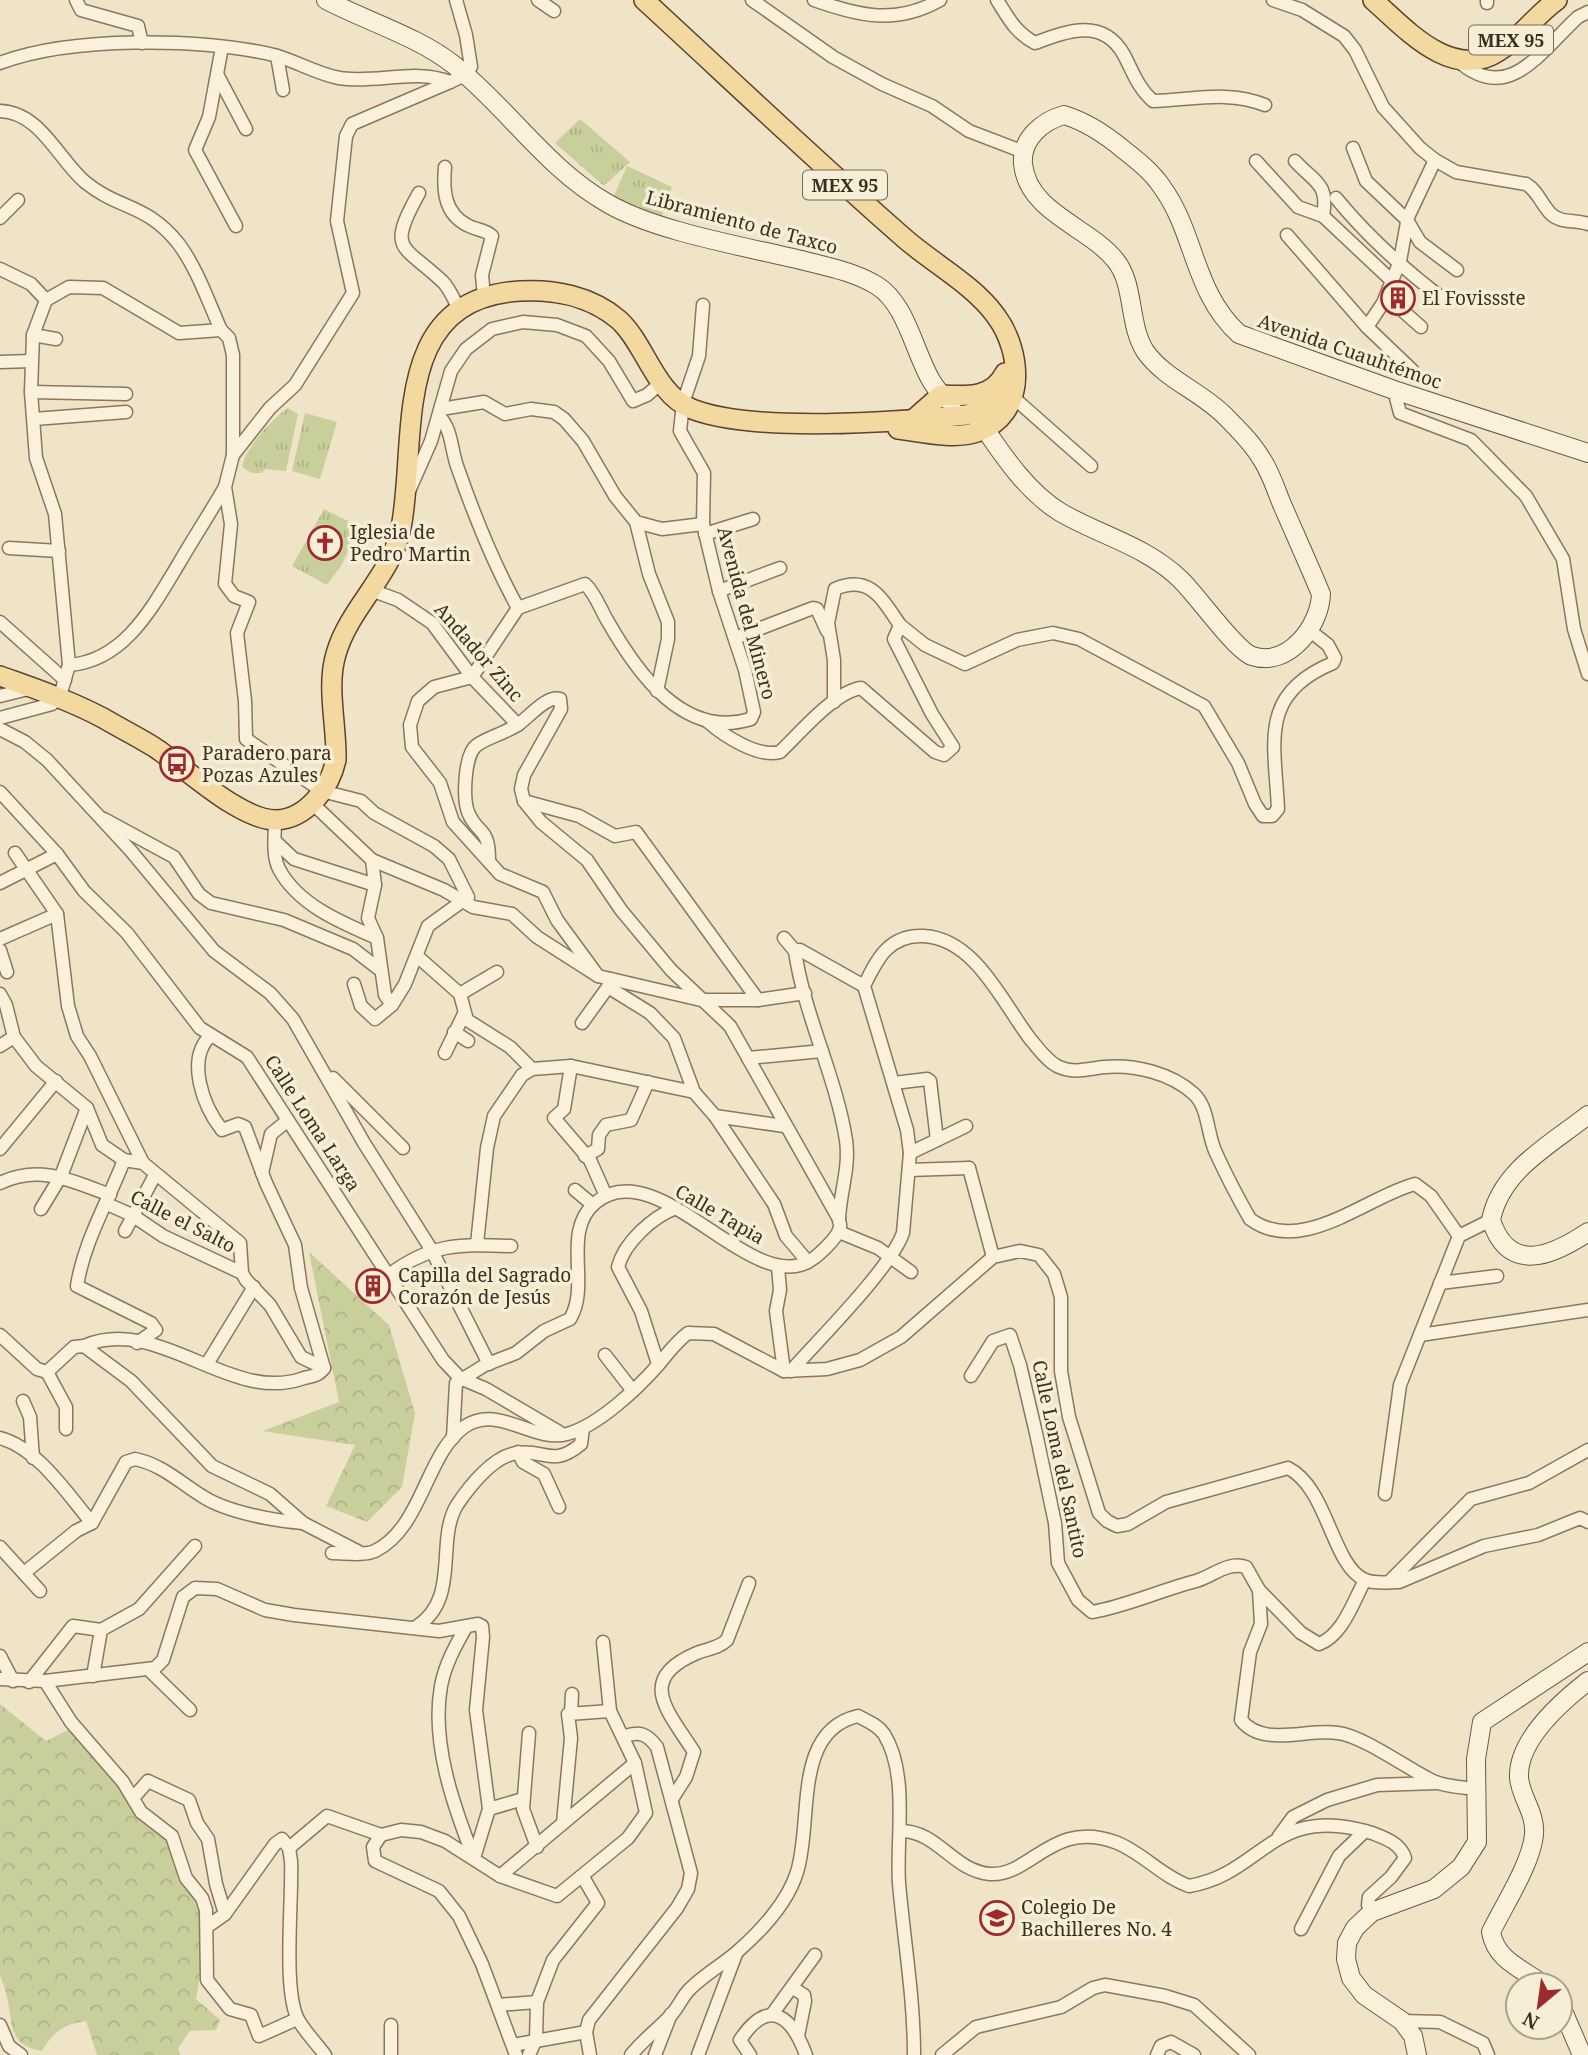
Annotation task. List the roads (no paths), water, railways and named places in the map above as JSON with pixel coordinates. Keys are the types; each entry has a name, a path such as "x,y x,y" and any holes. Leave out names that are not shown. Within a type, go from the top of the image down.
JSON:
{"main road":[{"name":"Libramiento de Taxco","path":"326,0 420,44 607,204 672,227 847,272 877,285 896,305 941,395"},
{"name":"MEX 95","path":"644,0 905,239 988,307 1005,329 1012,349 1017,370 1015,391"},
{"name":"MEX 95","path":"1373,0 1432,50 1457,60 1480,60 1500,51 1539,12 1557,0"},
{"name":"Avenida Cuauhtémoc","path":"1024,152 1034,131 1046,121 1064,115 1106,135 1145,167 1164,189 1209,299 1224,320 1239,334 1394,390 1588,453"},
{"path":"941,395 980,421 1038,495 1059,511 1154,557 1194,593 1243,652 1265,659 1282,654 1309,630 1321,610 1321,594 1262,458 1224,415 1163,370 1147,353 1136,335 1125,278 1118,263 1106,250 1046,205 1028,182 1023,163 1024,152"},
{"path":"0,676 32,688 62,688 248,812 275,820 317,798 336,760 335,657 345,631 398,541 406,497 412,396 432,341 460,311 484,296 537,290 585,300 619,320 662,382 682,403 708,414 845,422 960,434 980,421 1004,412 1015,391"},
{"path":"915,418 941,395 968,397 996,387 1008,368 1012,349"},
{"path":"845,422 915,418 980,421"},
{"path":"1588,1115 1511,1175 1495,1203 1491,1220 1505,1246 1523,1255 1537,1257 1552,1254 1588,1232"},
{"path":"1417,2055 1413,2036 1402,2021 1364,1995 1349,1968 1347,1943 1355,1928 1372,1912 1434,1889 1461,1867 1478,1830 1477,1741 1482,1722 1588,1652"},
{"path":"1522,1971 1504,1959 1493,1946 1491,1932 1534,1836 1534,1819 1519,1780 1521,1762 1549,1714 1588,1681"},
{"path":"1574,2036 1582,2055"}],"street":[{"path":"76,0 81,10 138,26 142,43"},
{"path":"233,455 270,408 295,385 359,292 337,221 346,136 357,120 470,71 471,62 456,0"},
{"path":"538,0 554,11"},
{"path":"814,0 892,18 920,11 940,0"},
{"path":"998,0 1020,35 1035,43 1080,27 1097,31 1112,40 1122,52 1143,93 1153,101 1221,95 1246,97 1265,105"},
{"path":"1273,0 1302,10 1344,36 1355,50 1383,107 1420,148 1436,160 1456,172 1526,184 1534,189 1552,215 1563,221 1588,224"},
{"path":"761,3 833,57 872,79 932,106 969,131 1024,152"},
{"path":"1457,60 1482,79 1494,80 1512,76 1578,17 1588,12"},
{"path":"0,62 33,53 142,43 222,47 277,56 338,78 457,78"},
{"path":"222,47 209,117 195,150 236,226"},
{"path":"277,56 283,90"},
{"path":"218,76 247,129"},
{"path":"3,114 40,131 83,180 103,195 152,216 163,226 179,245 221,330 229,338 233,355 233,455 225,487 142,622 113,650 88,663 69,664"},
{"path":"1353,148 1366,181 1407,220 1420,242 1457,270"},
{"path":"1367,327 1386,296 1400,261 1407,220 1436,160"},
{"path":"1256,161 1298,207 1323,216 1391,280"},
{"path":"1295,161 1322,186 1326,200 1323,216"},
{"path":"444,167 443,186 449,211 468,226 486,231 492,236 482,275 484,296"},
{"path":"419,193 403,221 405,248 410,257 445,284 460,311"},
{"path":"1336,198 1356,223 1400,261 1409,273 1443,299"},
{"path":"0,218 18,200"},
{"path":"1287,235 1367,327 1413,371"},
{"path":"0,269 31,284 46,300"},
{"path":"0,718 52,704 62,688 69,664 55,514 36,458 30,392 33,335 46,300 69,287 103,288 179,333 221,330"},
{"path":"1386,296 1421,327"},
{"name":"Avenida del Minero","path":"518,608 584,584 657,691 675,707 704,719 751,719 754,712 704,529 704,474 681,437 682,403 699,356 703,305"},
{"path":"406,497 440,412 451,371 466,349 482,334 512,323 557,325 586,335 609,361 633,401 647,395 662,382"},
{"path":"33,335 56,339"},
{"path":"0,362 31,361"},
{"path":"1394,390 1400,413 1471,440 1526,496 1563,559 1574,629 1588,674"},
{"path":"1015,391 1091,466"},
{"path":"30,392 126,394"},
{"path":"440,412 484,402 505,414 531,409 554,412 564,419 583,441 615,496 636,522 649,574 668,622 668,639 657,691"},
{"path":"34,419 126,412"},
{"path":"440,412 447,425 457,466 494,562 518,608 491,644 472,677 463,682 444,683 425,694 413,711 411,739 416,754 440,783 453,822 504,878 543,892 557,920 606,981 701,1000 758,1000 805,993"},
{"path":"225,487 231,524 225,584 234,596 249,603 237,633 245,701 246,739 317,798 372,860 473,907 512,914 537,937 650,1013 674,1038 694,1092 715,1116 774,1204 786,1236 808,1262 839,1226 847,1180 846,1141 795,951 784,939"},
{"path":"636,522 662,529 704,529 753,519"},
{"path":"9,548 59,551"},
{"path":"719,591 780,568"},
{"path":"829,638 835,589 853,582 864,584 875,593 900,625 925,645 965,664 1017,640 1053,633 1079,639 1152,681 1204,706 1238,763 1255,804 1263,816 1272,816 1278,809 1274,740 1276,715 1286,694 1334,663 1335,658 1328,645 1309,630"},
{"name":"Andador Zinc","path":"371,590 398,600 432,623 472,677 518,725"},
{"path":"735,638 813,608 817,609 829,638 834,660 834,702"},
{"path":"0,622 62,688"},
{"path":"704,719 723,733 770,755 780,752 850,690 861,688 935,752 944,755 951,752 953,747 932,714 894,639 900,625"},
{"path":"0,696 32,688"},
{"path":"489,859 486,834 470,817 467,808 467,761 475,746 518,725 550,699 560,699 561,709 524,775 521,789 524,801 541,822 587,860 621,910 701,1000 718,1010 748,1058 839,1226 890,1256 911,1272"},
{"path":"0,729 24,742 47,760 92,812 131,851 214,951 270,993 293,1019 363,1143 431,1249 489,1364"},
{"name":"Calle Loma Larga","path":"0,792 57,854 84,891 127,933 182,1007 210,1036 247,1058 443,1360 460,1378 486,1389 544,1426 565,1435"},
{"path":"317,798 361,801 374,813 434,846 449,859 461,878 468,897 465,902 428,926 417,956 392,1005 375,1019 361,1006 354,984"},
{"path":"524,801 579,816 615,836 636,832 758,1000"},
{"path":"92,812 174,857 199,894 211,903 284,920 353,949 379,969"},
{"path":"275,820 279,869 293,887 341,923 377,938"},
{"path":"275,841 294,859 375,885"},
{"path":"15,853 57,914 68,1006 77,1036 90,1056 143,1163 240,1243 242,1273 270,1305 301,1357 324,1368"},
{"path":"0,883 57,854"},
{"path":"372,860 375,885 368,918 377,938 379,969 385,995 392,1005"},
{"path":"0,939 57,914"},
{"path":"788,1371 890,1256 902,1233 910,1153 894,1083 870,1016 864,986 884,949 894,942 916,935 936,936 971,958 1036,1046 1049,1061 1060,1068 1073,1072 1126,1066 1164,1075 1192,1093 1201,1102 1216,1154 1251,1219 1258,1225 1294,1230 1316,1226 1351,1215 1415,1184 1431,1196 1459,1236"},
{"path":"0,950 7,972"},
{"path":"795,951 800,950 864,986"},
{"path":"417,956 460,994 464,1014 445,1053"},
{"path":"460,994 497,972"},
{"path":"582,1023 606,981"},
{"path":"0,994 6,1005 6,1040 87,1108 102,1145 124,1160 143,1163"},
{"path":"464,1014 521,1056 533,1069"},
{"path":"454,1032 468,1041"},
{"path":"210,1036 197,1061 200,1082 222,1130 237,1124 245,1127 262,1174 295,1245 302,1288 324,1368"},
{"path":"748,1058 822,1051"},
{"path":"319,1062 403,1148"},
{"path":"477,1244 487,1148 494,1116 522,1075 533,1069 571,1066 694,1092"},
{"path":"453,1437 456,1382 516,1353 544,1331 570,1319 579,1285 579,1236 593,1205 606,1196 585,1156 554,1118 564,1109 571,1066"},
{"path":"894,1083 927,1079 930,1081 937,1140"},
{"path":"0,1149 56,1082"},
{"path":"585,1156 598,1149 599,1135 606,1125 631,1120 648,1082"},
{"path":"41,1209 61,1176 87,1108"},
{"path":"715,1116 784,1126"},
{"path":"262,1174 271,1134 287,1121"},
{"path":"910,1153 965,1126"},
{"path":"124,1160 88,1240 77,1286 151,1323 156,1330 137,1343"},
{"path":"332,1553 373,1552 384,1544 405,1521 453,1437 466,1426 494,1419 516,1424 541,1435 565,1435 583,1428 633,1391 678,1340 688,1334 707,1331 788,1371 827,1369 860,1360 901,1337 993,1257 972,1163 909,1170"},
{"name":"Calle el Salto","path":"0,1183 20,1174 61,1176 108,1200 163,1236 242,1273"},
{"path":"125,1231 155,1175"},
{"path":"575,1189 593,1205"},
{"name":"Calle Tapia","path":"606,1196 635,1194 676,1208 751,1256 778,1267 789,1269 808,1262"},
{"path":"658,1364 652,1336 618,1268 621,1256 633,1240 676,1208"},
{"path":"1385,1494 1400,1385 1459,1236 1491,1220"},
{"path":"389,1275 411,1258 431,1249 477,1244 510,1246"},
{"name":"Calle Loma del Santito","path":"993,1257 1020,1251 1039,1255 1054,1274 1060,1297 1061,1371 1069,1417 1100,1513 1107,1521 1117,1526 1128,1524 1166,1502 1288,1468 1306,1480 1349,1566 1365,1580"},
{"path":"778,1267 780,1290 776,1311 788,1371"},
{"path":"1440,1283 1497,1276"},
{"path":"206,1364 254,1287"},
{"path":"1420,1335 1588,1310"},
{"path":"0,1335 37,1369 47,1372 66,1407 66,1429"},
{"name":"Calle Loma del Santito","path":"971,1376 993,1341 1010,1335 1020,1365 1055,1523 1058,1563 1078,1600 1092,1612 1112,1609 1238,1564 1246,1567 1259,1590"},
{"path":"47,1372 75,1347 104,1339 177,1351 255,1384 294,1382 318,1375 324,1368"},
{"path":"85,1346 131,1381 202,1459 270,1494 303,1523 359,1552"},
{"path":"605,1355 633,1391"},
{"path":"23,1401 30,1416 33,1458"},
{"path":"414,1628 432,1617 442,1588 456,1507 492,1465 518,1452 556,1459 581,1444 583,1428"},
{"path":"0,1438 17,1445 33,1458 92,1523"},
{"path":"1389,1582 1471,1499 1529,1483 1588,1450"},
{"path":"518,1452 523,1462 544,1474 553,1487 559,1507"},
{"path":"24,1573 76,1531 92,1523 126,1462 135,1459 164,1471 204,1498 229,1508 303,1523"},
{"path":"1259,1590 1301,1633 1319,1644 1328,1641 1339,1629 1365,1580 1399,1582 1484,1546 1538,1535 1580,1518 1588,1522"},
{"path":"29,1682 73,1626 101,1630 139,1609 195,1546"},
{"path":"0,1547 40,1591"},
{"path":"671,1798 686,1777 694,1752 662,1699 661,1686 673,1664 727,1640 749,1583"},
{"path":"0,1656 6,1680 29,1682 155,1668 163,1660 183,1597 195,1588 217,1589 265,1610 439,1631 482,1626 476,1710 489,1809 474,1858"},
{"path":"1259,1590 1261,1624 1250,1652 1241,1720 1249,1730 1279,1735 1316,1731 1342,1733 1436,1783"},
{"path":"466,1627 445,1671 438,1716 445,1765 459,1820 474,1858"},
{"path":"93,1676 101,1630"},
{"path":"289,1848 327,1816 381,1835 401,1830 421,1832 474,1858 500,1876 557,1896 628,1838 646,1813 635,1763 625,1736 610,1711 603,1642"},
{"path":"148,1670 190,1710"},
{"path":"45,1681 71,1721 134,1797 141,1812 172,1836 186,1878 202,1898 208,1926 207,1980 230,2009 251,2015 259,2036 297,2020"},
{"path":"563,1823 572,1694"},
{"path":"569,1714 610,1711"},
{"path":"631,2055 671,2014 688,1991 736,1953 776,1910 797,1872 805,1806 817,1748 827,1730 840,1720 858,1716 878,1727 885,1735 896,1777 901,1832 899,1881 914,2012 914,2055"},
{"path":"590,2055 586,2032 589,2020 662,1928 688,1889 691,1862 657,1747 650,1738 637,1731 625,1736"},
{"path":"529,1733 523,1799 524,1818 537,1847"},
{"path":"500,1876 635,1763"},
{"path":"134,1797 148,1781 189,1800 208,1839 216,1884 225,1914"},
{"path":"1279,1836 1293,1817 1327,1800 1377,1785 1436,1783 1476,1789"},
{"path":"489,1809 523,1799"},
{"path":"901,1832 925,1835 968,1869 992,1874 1012,1869 1054,1844 1071,1838 1115,1842 1166,1876 1189,1886 1218,1876 1279,1836 1300,1828 1322,1826 1365,1831 1396,1844 1405,1857 1391,1877 1368,1897 1372,1912"},
{"path":"1301,1929 1339,1856 1365,1831"},
{"path":"381,1835 373,1847 375,1861 439,1891 464,1926 514,2050 536,2039 586,2032"},
{"path":"208,1926 225,1914 275,1844 282,1839 289,1848 292,1890 289,1967 297,2020 326,2055"},
{"path":"529,2055 536,2039 537,2002 560,1947 597,1907 598,1902 583,1877"},
{"path":"698,2055 736,1953"},
{"path":"773,2014 815,1955"},
{"path":"942,2055 976,2027 1061,2007 1087,1991 1105,1985 1165,1996 1194,2005 1249,2055"},
{"path":"793,1988 804,1995 805,2001 798,2036"},
{"path":"498,2005 537,2002"},
{"path":"656,2055 671,2014"},
{"path":"750,2055 740,2040 752,2022 760,2016 773,2014 789,2022 806,2055"},
{"path":"1402,2021 1440,2022 1483,2043 1488,2055 1492,2052 1493,2055"},
{"path":"0,2025 9,2046 21,2055"},
{"path":"391,2025 391,2055"},
{"path":"1157,2055 1161,2046 1171,2042 1194,2055"}],"place":[{"name":"El Fovissste","path":"1398,298"},
{"name":"Iglesia de Pedro Martin","path":"325,543"},
{"name":"Paradero para Pozas Azules","path":"177,764"},
{"name":"Capilla del Sagrado Corazón de Jesús","path":"373,1286"},
{"name":"Colegio De Bachilleres No. 4","path":"997,1918"}]}
